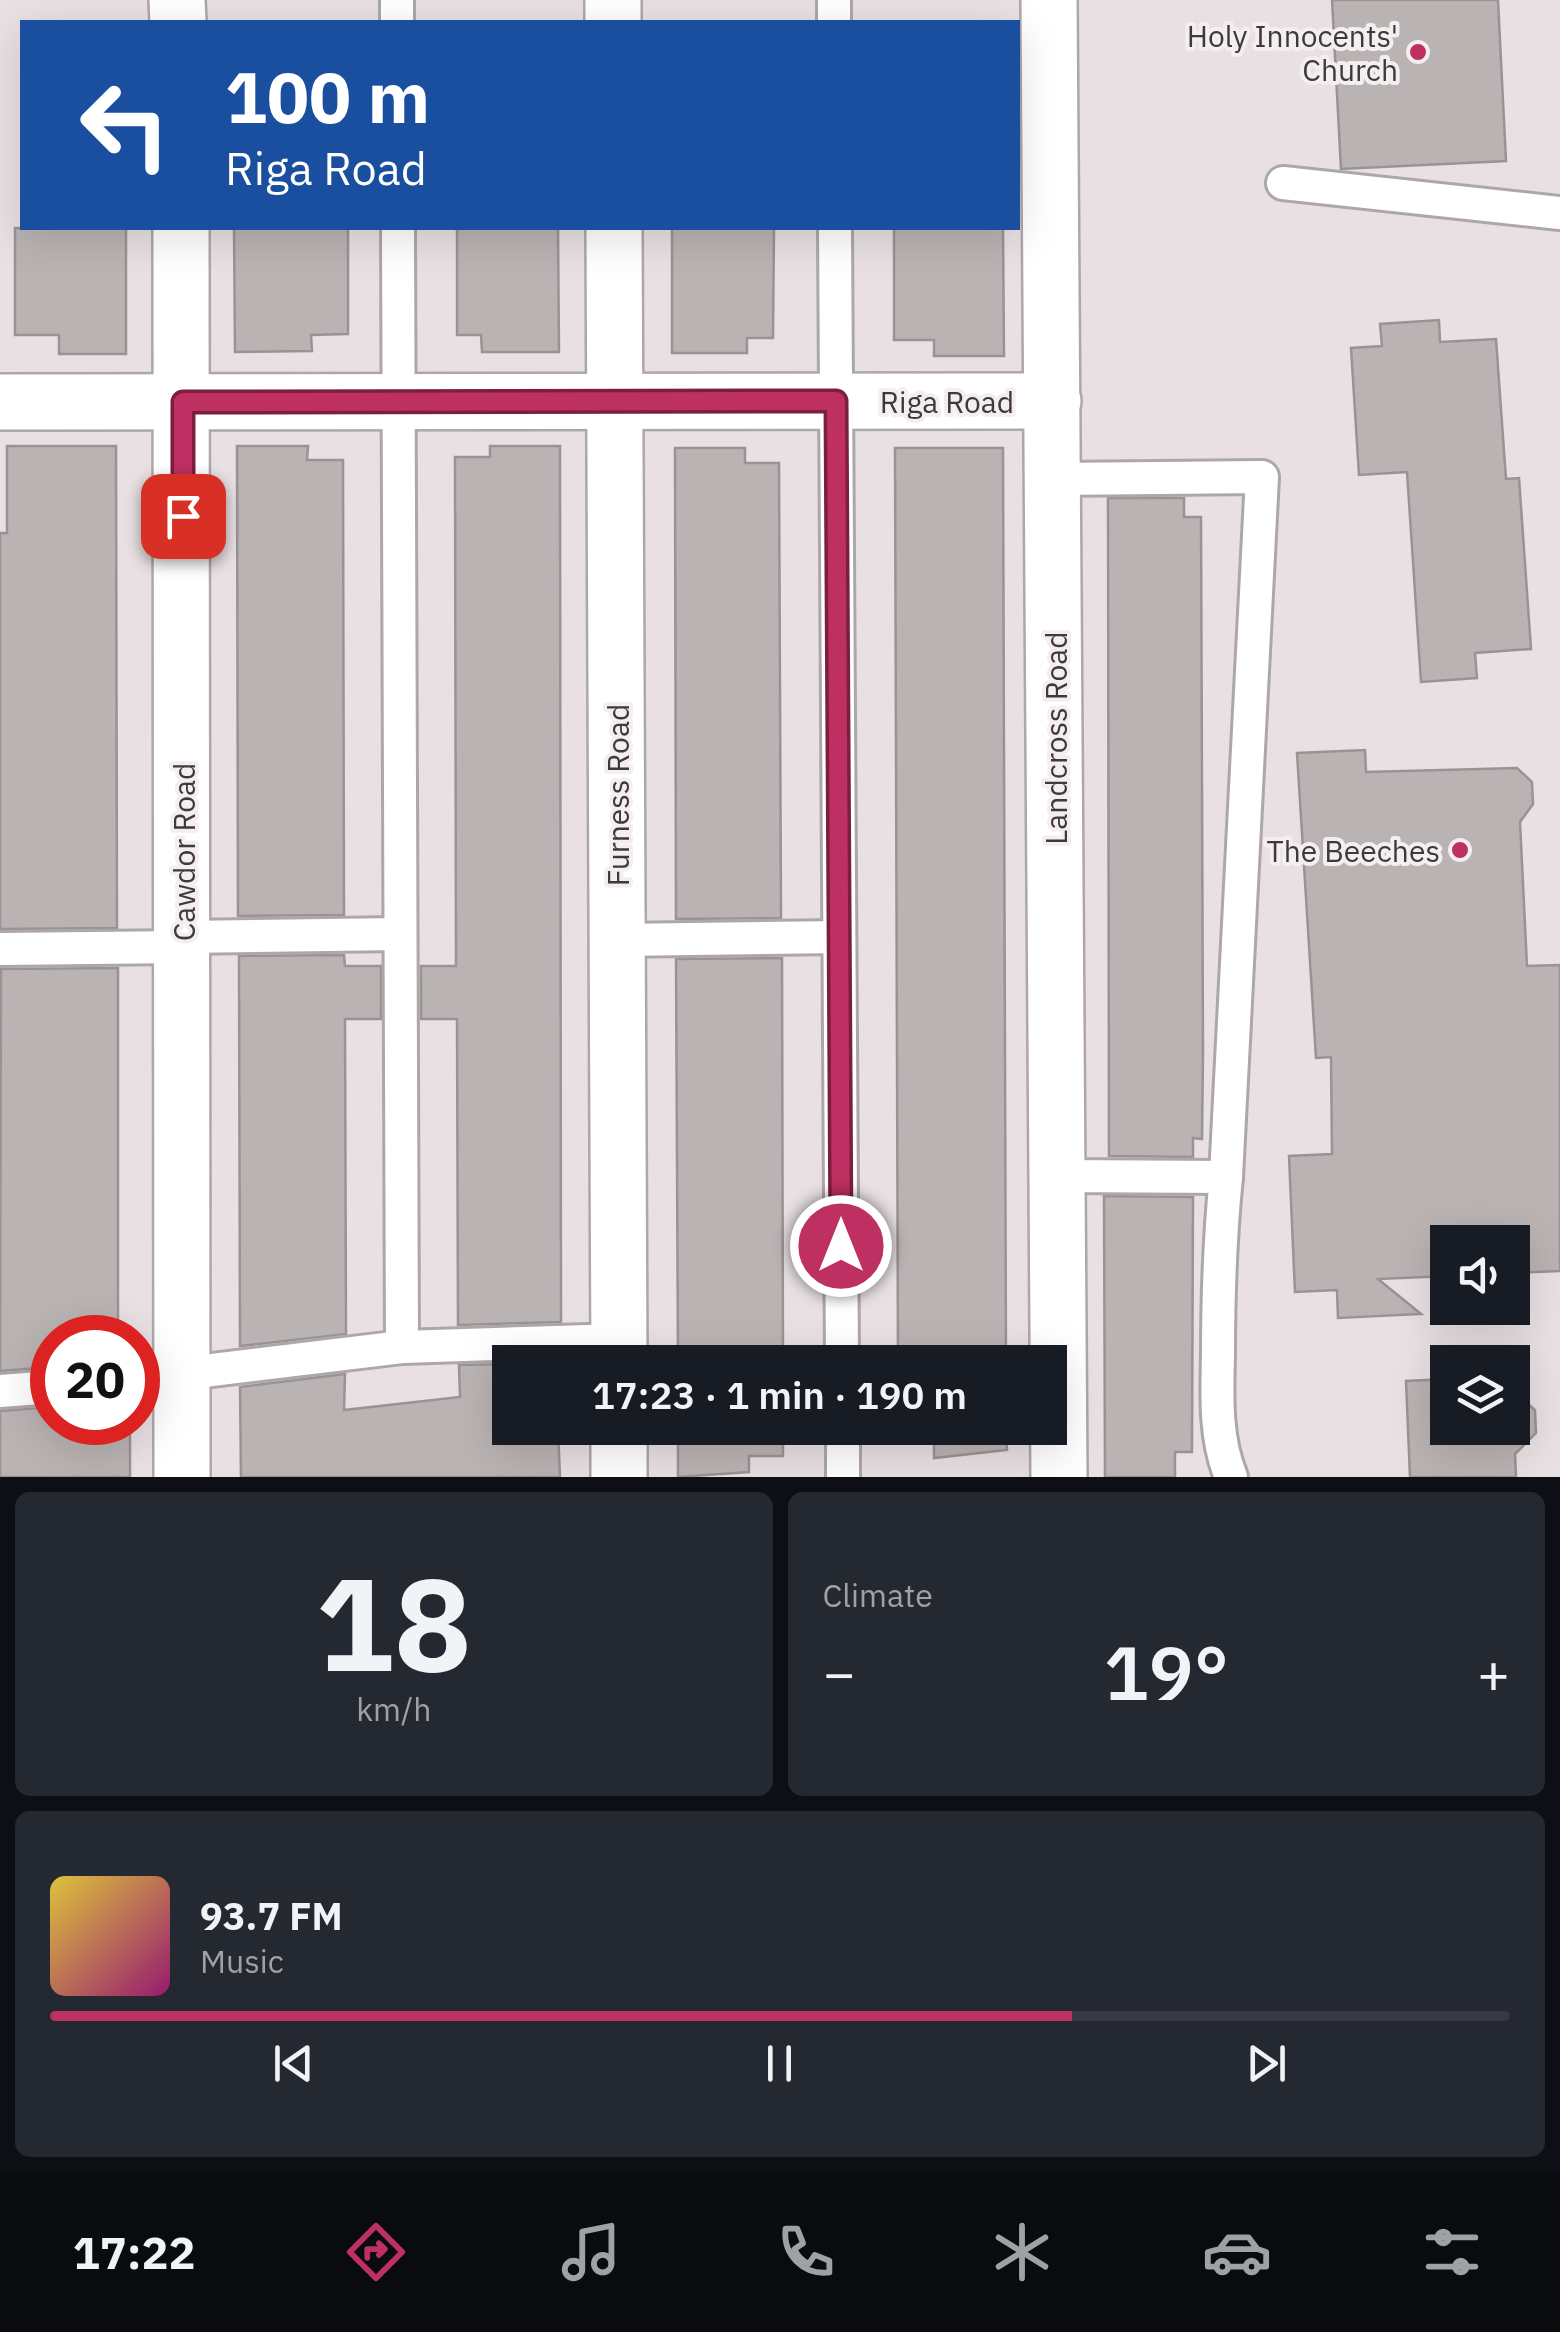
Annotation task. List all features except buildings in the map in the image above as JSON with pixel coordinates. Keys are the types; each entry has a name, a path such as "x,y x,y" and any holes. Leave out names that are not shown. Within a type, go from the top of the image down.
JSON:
{"street":[{"name":"Landcross Road","path":"1049,0 1059,1477"},
{"name":"Cawdor Road","path":"180,230 182,942 160,1377 182,1477"},
{"name":"Furness Road","path":"614,230 619,1345"},
{"name":"Riga Road","path":"0,402 1054,401"},
{"path":"619,1445 619,1477"}],"lane":[{"path":"1284,183 1560,213"},
{"path":"398,230 402,1347"},
{"path":"835,230 842,1345"},
{"path":"1054,479 1262,477 1218,1267 1217,1415 1224,1461 1231,1477"},
{"path":"0,949 400,934"},
{"path":"618,940 839,936"},
{"path":"1058,1176 1226,1177"},
{"path":"160,1377 402,1347 492,1349"},
{"path":"0,1391 30,1388"},
{"path":"842,1445 843,1477"}],"place":[{"name":"Holy Innocents' Church","path":"1418,52"},
{"name":"The Beeches","path":"1460,850"}],"route":[{"path":"183,516 183,402 836,401 841,1246"}]}
